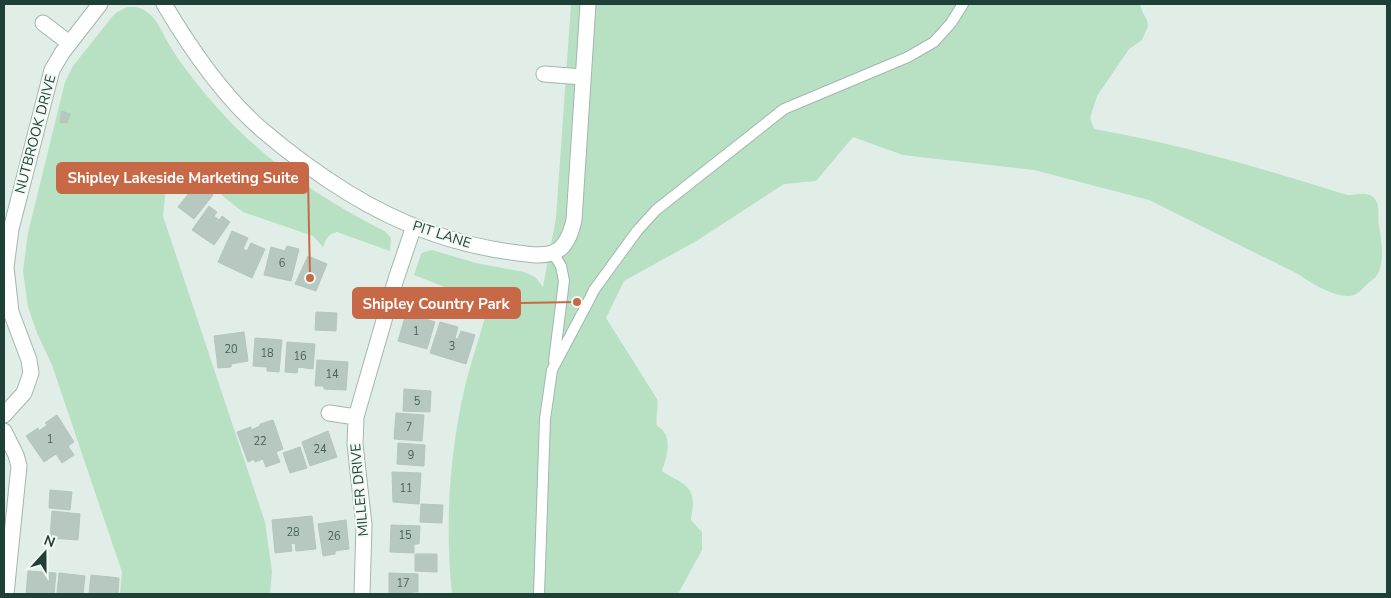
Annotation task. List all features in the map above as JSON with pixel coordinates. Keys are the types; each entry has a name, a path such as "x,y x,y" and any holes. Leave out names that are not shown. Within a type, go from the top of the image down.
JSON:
{"street":[{"name":"NUTBROOK DRIVE","path":"4,415 24,393 31,369 13,320 10,304 6,267 11,229 47,84 54,64 100,4"},
{"name":"PIT LANE","path":"164,4 206,67 231,98 260,128 289,152 351,194 414,226 446,237 486,248 529,254 553,253"},
{"path":"553,253 568,239 574,220 588,4"},
{"path":"43,23 69,43"},
{"path":"544,74 583,77"},
{"name":"MILLER DRIVE","path":"362,594 364,525 355,444 356,416 396,279 414,226"},
{"path":"329,413 356,416"},
{"path":"4,431 16,455 19,466 6,594"}],"lane":[{"path":"552,370 594,290 637,231 666,201 784,109 908,57 934,42 951,23 963,4"},
{"path":"540,594 545,420 564,281 561,266 553,253"}],"green space":[{"path":"571,4 1140,4 1148,26 1142,40 1129,49 1097,96 1090,118 1094,129 1222,158 1347,195 1370,195 1378,205 1382,252 1379,271 1375,278 1356,294 1340,295 1325,290 1298,274 1149,200 1034,170 903,155 853,137 816,181 784,184 698,240 624,281 606,318 657,399 657,426 666,435 668,446 662,471 687,487 693,505 691,520 702,532 702,550 678,594 452,594 449,518 455,441 466,381 487,310 486,303 414,275 421,254 432,250 476,263 524,272 535,277 543,287 556,218"},
{"path":"127,7 136,7 143,10 154,19 172,50 188,72 233,125 256,146 304,184 357,217 386,232 391,238 390,251 337,232 328,237 323,247 313,236 243,212 195,174 186,190 166,187 163,216 265,522 272,571 270,594 120,594 122,572 52,365 37,333 28,307 23,271 28,233 65,82 73,66 112,17"}],"building":[{"path":"62,111 70,114 67,123 60,122"},
{"path":"193,188 199,193 201,190 205,193 206,190 213,195 194,219 178,207"},
{"path":"209,206 217,212 214,216 219,220 222,216 230,222 214,245 192,230"},
{"path":"232,231 248,238 243,249 247,251 251,243 265,249 252,278 218,262"},
{"path":"287,246 299,249 291,281 264,275 271,247 285,251"},
{"path":"308,256 327,264 316,291 295,284"},
{"path":"407,310 420,314 419,317 435,322 427,349 398,341"},
{"path":"316,312 337,313 336,331 315,330"},
{"path":"440,322 458,327 455,338 458,339 461,331 475,335 466,364 430,353"},
{"path":"244,332 248,361 231,364 231,367 218,368 214,336"},
{"path":"255,338 282,340 279,372 267,371 267,367 253,366"},
{"path":"287,342 315,344 313,369 298,367 297,373 285,372"},
{"path":"317,360 348,362 346,390 324,389 324,386 315,386"},
{"path":"404,389 431,391 430,412 403,411"},
{"path":"396,413 424,415 422,441 394,439"},
{"path":"57,415 74,442 68,446 74,455 62,463 56,454 44,462 26,436 38,428 39,431 47,425 45,423"},
{"path":"273,420 283,449 276,452 280,462 266,467 263,459 255,462 254,459 248,462 237,432 251,427 251,430 260,426 260,424"},
{"path":"328,431 337,457 310,466 302,442"},
{"path":"398,443 425,445 424,466 397,464"},
{"path":"300,447 307,468 290,473 283,453"},
{"path":"392,472 421,473 419,504 393,502"},
{"path":"50,490 72,492 70,510 49,508"},
{"path":"421,504 443,505 442,523 420,522"},
{"path":"52,511 80,514 78,540 50,538"},
{"path":"312,516 316,549 296,551 295,543 291,544 292,551 275,553 272,520"},
{"path":"346,520 349,549 335,551 335,554 323,556 318,524"},
{"path":"391,525 420,526 419,544 414,544 414,553 390,552"},
{"path":"415,554 437,554 437,572 415,571"},
{"path":"28,571 56,573 54,594 26,594"},
{"path":"59,573 85,576 83,594 57,594"},
{"path":"389,573 418,574 418,592 413,592 413,594 389,594"},
{"path":"91,575 119,578 118,594 89,594"}],"place":[{"name":"Shipley Lakeside Marketing Suite","path":"310,278"},
{"name":"Shipley Country Park","path":"577,302"}]}
